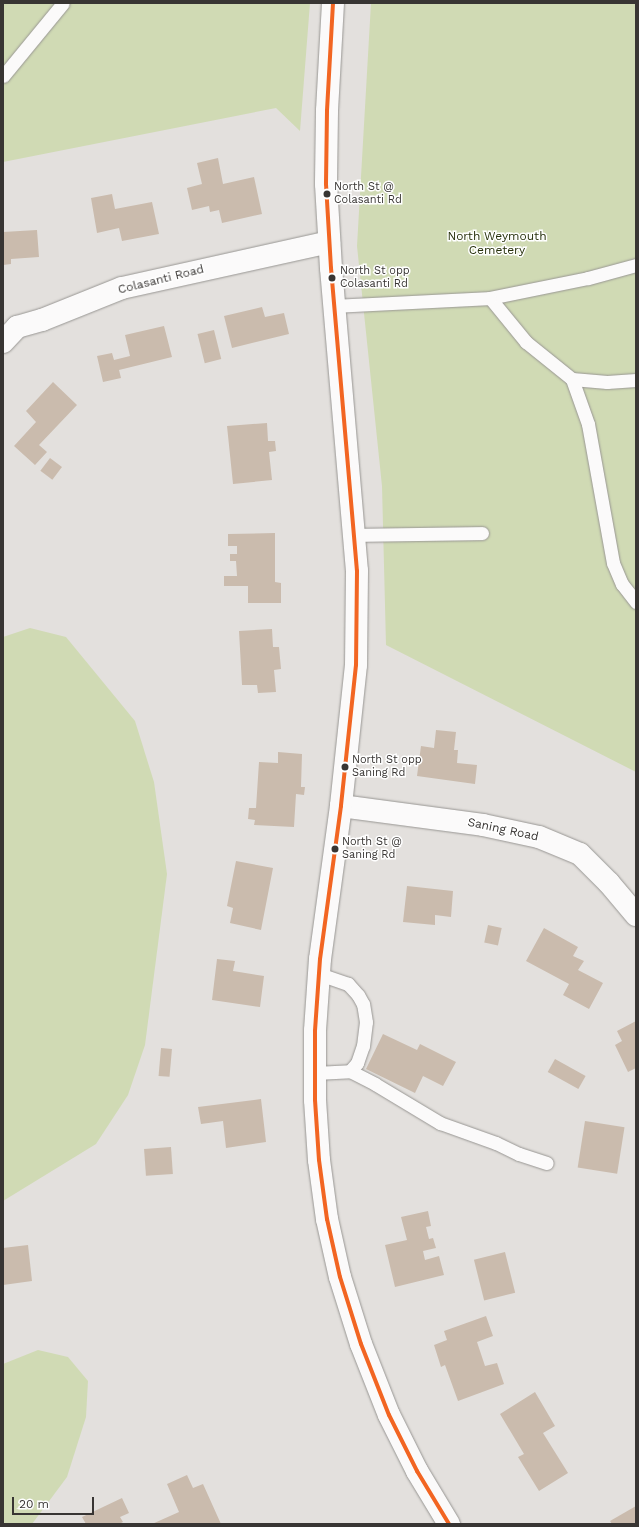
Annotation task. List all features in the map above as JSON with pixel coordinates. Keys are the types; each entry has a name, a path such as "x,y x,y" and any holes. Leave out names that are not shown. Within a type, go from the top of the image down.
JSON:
{"street":[{"path":"333,3 327,111 326,184 334,306 355,535 357,571 356,665 341,806 319,974 315,1031 315,1073 319,1160 328,1218 340,1277 361,1344 389,1415 417,1471 449,1524"},
{"name":"Colasanti Road","path":"8,332 122,288 329,242"},
{"name":"Saning Road","path":"341,806 483,825 540,837 580,854 609,883 636,915"}],"lane":[{"path":"3,76 63,3"},
{"path":"334,306 490,298 588,278 636,265"},
{"path":"490,298 526,342 572,379 588,424 613,563 622,584 636,602"},
{"path":"572,379 607,382 636,380"},
{"path":"355,535 482,533"},
{"path":"319,974 348,984 358,995 363,1004 366,1022 363,1046 357,1063 350,1071"},
{"path":"315,1073 350,1071 375,1084 440,1123 496,1143 519,1154 547,1163"}],"green space":[{"path":"3,3 310,3 300,131 276,108 3,162"},
{"name":"North Weymouth Cemetery","path":"371,3 636,3 636,772 386,645 382,486 357,246"},
{"path":"30,628 66,637 135,721 154,782 167,874 145,1045 128,1095 96,1144 3,1201 3,637"},
{"path":"38,1350 68,1357 88,1381 86,1417 67,1477 32,1524 3,1524 3,1364"}],"building":[{"path":"218,158 223,184 254,177 262,214 222,223 219,210 210,212 209,206 192,210 187,188 202,184 197,163"},
{"path":"112,194 115,209 152,202 159,234 122,241 119,228 97,233 91,198"},
{"path":"37,230 39,257 11,259 11,264 3,265 3,232"},
{"path":"262,307 265,317 284,313 289,334 232,348 224,316"},
{"path":"164,326 172,357 119,370 121,378 103,382 97,356 112,353 114,360 130,356 125,335"},
{"path":"214,330 221,359 205,363 198,334"},
{"path":"53,382 77,405 39,445 47,452 35,465 14,446 36,422 26,411"},
{"path":"267,423 268,441 275,441 276,451 269,452 272,480 233,484 227,426"},
{"path":"50,458 62,467 52,480 40,471"},
{"path":"275,533 275,582 281,583 281,603 248,603 248,586 224,586 224,576 237,576 236,561 230,561 230,554 237,554 237,546 228,546 228,534"},
{"path":"272,629 273,647 279,647 281,669 274,670 276,692 258,693 257,685 242,685 239,631"},
{"path":"436,730 456,732 454,750 458,750 457,763 477,765 475,784 417,776 421,746 434,748"},
{"path":"278,752 302,754 301,787 305,787 304,795 296,794 294,827 254,825 255,820 248,819 249,808 256,808 259,762 278,763"},
{"path":"236,861 273,868 261,930 230,923 233,908 227,906"},
{"path":"407,886 453,891 451,917 435,915 435,925 403,922"},
{"path":"488,925 502,928 498,946 484,943"},
{"path":"544,928 578,947 573,956 584,961 578,970 603,983 589,1009 563,995 569,984 526,961"},
{"path":"217,959 235,961 233,971 264,976 260,1007 212,1000"},
{"path":"636,1021 636,1068 628,1072 615,1045 622,1041 617,1031"},
{"path":"383,1034 417,1050 420,1044 456,1062 443,1086 423,1076 415,1093 366,1069"},
{"path":"161,1048 172,1049 170,1077 159,1076"},
{"path":"555,1059 586,1076 578,1089 548,1072"},
{"path":"261,1099 266,1142 226,1148 223,1121 201,1124 198,1107"},
{"path":"585,1121 625,1127 617,1174 578,1167"},
{"path":"171,1147 173,1174 146,1176 144,1149"},
{"path":"428,1211 431,1226 426,1227 429,1239 433,1238 436,1248 423,1251 425,1260 439,1256 444,1275 395,1287 385,1245 407,1240 401,1217"},
{"path":"28,1245 32,1281 3,1285 3,1248"},
{"path":"505,1252 515,1293 484,1300 474,1260"},
{"path":"486,1316 493,1336 477,1342 485,1366 497,1363 504,1384 458,1401 445,1365 441,1367 434,1345 447,1340 444,1331"},
{"path":"535,1392 555,1426 543,1433 568,1473 539,1491 518,1457 524,1454 500,1414"},
{"path":"187,1475 193,1488 203,1484 221,1524 152,1524 179,1512 167,1484"},
{"path":"122,1498 129,1513 120,1517 123,1522 119,1524 86,1524 82,1517"},
{"path":"636,1506 636,1524 612,1524 610,1521"}],"transit line":[{"path":"333,3 327,111 326,184 331,268 357,571 356,665 341,806 320,959 315,1031 315,1100 319,1160 327,1219 340,1277 361,1344 389,1415 417,1471 449,1524"}],"place":[{"name":"North St @ Colasanti Rd","path":"327,194"},
{"name":"North St opp Colasanti Rd","path":"332,278"},
{"name":"North St opp Saning Rd","path":"345,767"},
{"name":"North St @ Saning Rd","path":"335,849"}]}
